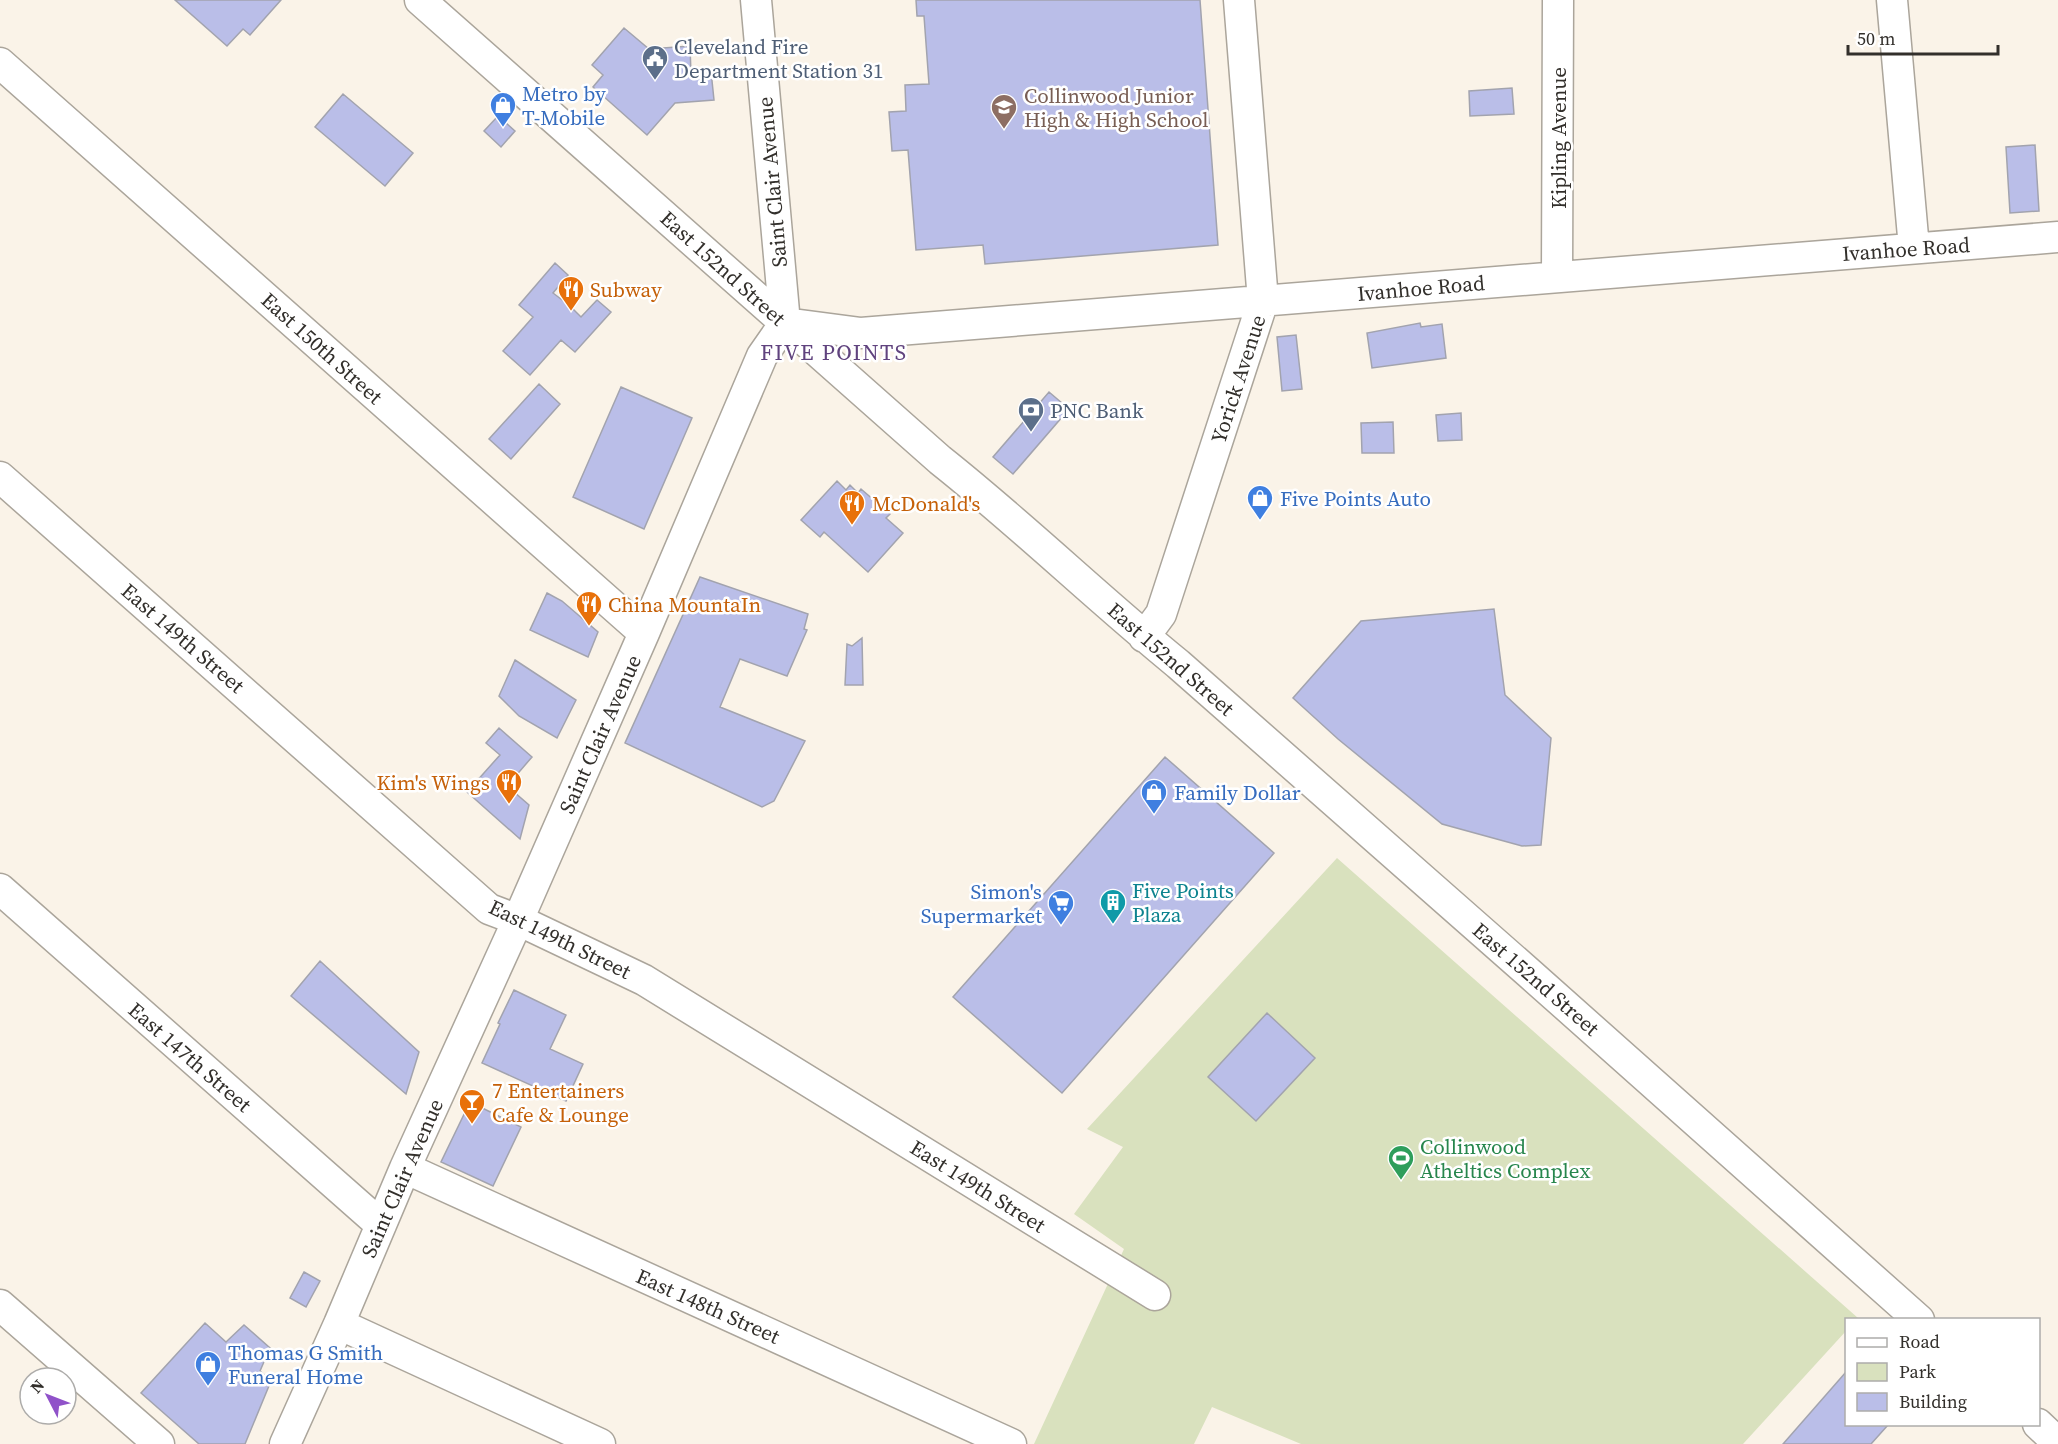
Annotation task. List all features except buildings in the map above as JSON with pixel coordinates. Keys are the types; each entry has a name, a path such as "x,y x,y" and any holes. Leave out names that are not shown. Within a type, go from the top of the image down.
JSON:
{"street":[{"name":"East 152nd Street","path":"420,0 940,460 999,507 1144,637 1513,958 1917,1318"},
{"name":"Saint Clair Avenue","path":"285,1444 405,1168 518,920 644,633 762,356 785,323 756,0"},
{"name":"Yorick Avenue","path":"1144,637 1161,614 1263,301 1239,0"},
{"name":"Kipling Avenue","path":"1557,277 1558,0"},
{"path":"1892,0 1914,248"},
{"name":"East 150th Street","path":"0,63 644,633"},
{"name":"Ivanhoe Road","path":"785,323 861,333 2058,237"},
{"name":"East 149th Street","path":"0,477 489,909 518,920 644,980 1155,1295"},
{"name":"East 147th Street","path":"0,889 381,1225"},
{"name":"East 148th Street","path":"405,1168 1011,1444"},
{"path":"0,1305 159,1444"},
{"path":"339,1324 600,1444"},
{"path":"2039,1426 2058,1443"}],"green space":[{"name":"Collinwood Atheltics Complex","path":"1337,858 1858,1318 1845,1318 1845,1332 1743,1444 1301,1444 1212,1407 1194,1444 1034,1444 1124,1249 1074,1214 1123,1147 1087,1129"}],"place":[{"name":"Cleveland Fire Department Station 31","path":"655,81"},
{"name":"Metro by T-Mobile","path":"503,128"},
{"name":"Collinwood Junior High & High School","path":"1004,130"},
{"name":"Subway","path":"571,312"},
{"name":"PNC Bank","path":"1031,433"},
{"name":"Five Points Auto","path":"1260,521"},
{"name":"McDonald's","path":"852,526"},
{"name":"China MountaIn","path":"589,627"},
{"name":"Kim's Wings","path":"509,805"},
{"name":"Family Dollar","path":"1154,815"},
{"name":"Five Points Plaza","path":"1113,925"},
{"name":"Simon's Supermarket","path":"1061,926"},
{"name":"7 Entertainers Cafe & Lounge","path":"472,1125"},
{"name":"Collinwood Atheltics Complex","path":"1401,1181"},
{"name":"Thomas G Smith Funeral Home","path":"208,1387"}],"district":[{"name":"FIVE POINTS","path":"834,352"}]}
